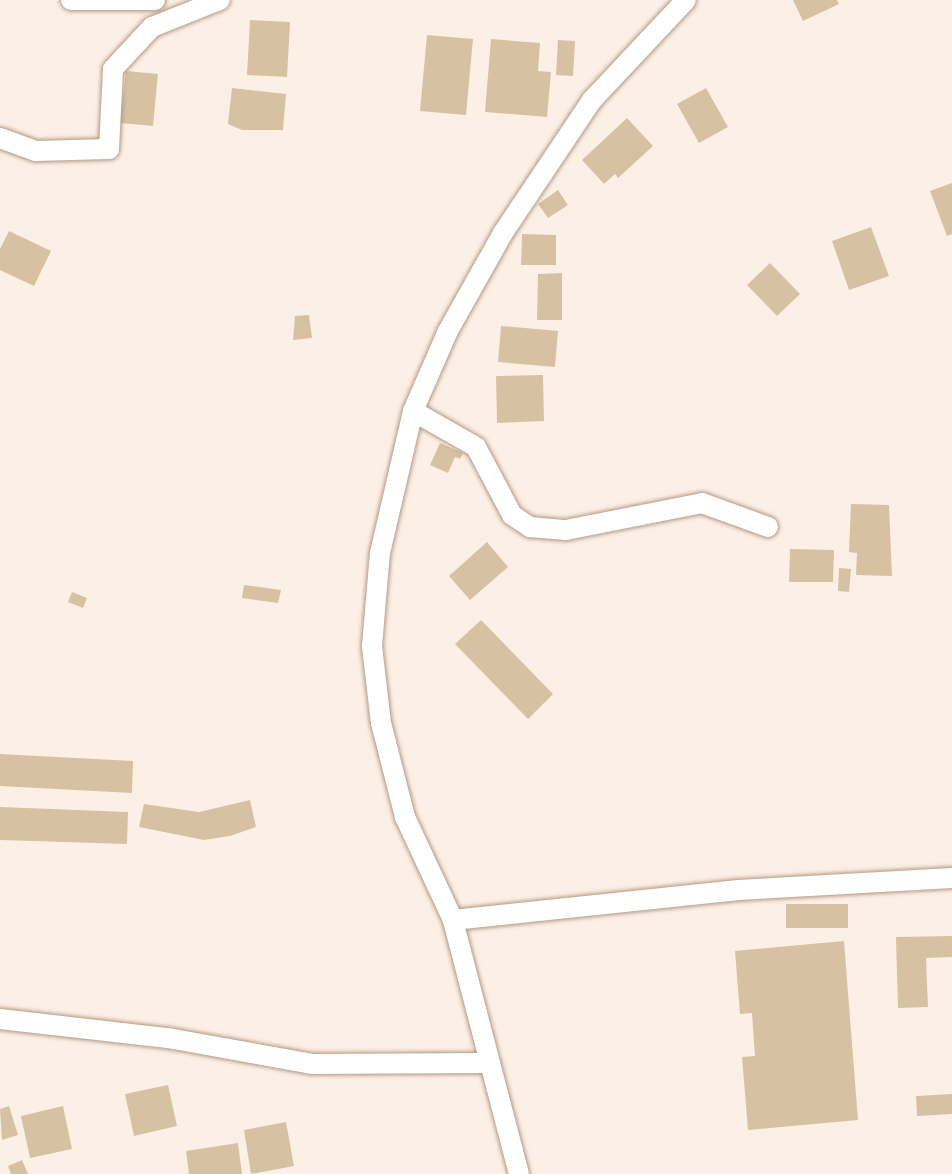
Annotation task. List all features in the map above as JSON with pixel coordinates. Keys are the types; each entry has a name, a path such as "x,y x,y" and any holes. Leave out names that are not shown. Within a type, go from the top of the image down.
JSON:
{"street":[{"path":"71,0 155,0"},
{"path":"0,138 36,151 109,149 113,69 152,27 220,0"},
{"path":"519,1174 453,920 405,817 381,723 372,646 380,553 413,411 448,331 503,233 592,100 686,0"},
{"path":"413,411 476,447 512,515 530,527 566,530 702,503 768,527"},
{"path":"453,920 738,890 952,878"},
{"path":"0,1019 168,1038 312,1064 489,1063"}],"building":[{"path":"793,0 837,0 839,4 803,21"},
{"path":"250,20 290,22 287,77 247,75"},
{"path":"427,35 473,39 466,115 420,111"},
{"path":"491,39 540,43 538,71 551,72 547,117 485,112"},
{"path":"558,40 575,41 573,76 556,75"},
{"path":"126,71 158,74 153,126 120,123"},
{"path":"232,88 286,94 283,130 242,130 228,124"},
{"path":"706,88 728,127 699,143 677,104"},
{"path":"627,118 653,146 618,178 615,174 604,184 582,160"},
{"path":"952,183 952,234 947,236 930,191"},
{"path":"558,190 568,205 548,218 538,204"},
{"path":"871,227 889,276 849,290 832,241"},
{"path":"9,231 51,251 34,286 0,270 0,249"},
{"path":"522,234 556,235 556,265 521,265"},
{"path":"770,263 800,294 777,316 747,285"},
{"path":"562,273 562,320 537,320 538,274"},
{"path":"309,315 312,338 293,340 295,316"},
{"path":"501,326 558,331 555,367 498,362"},
{"path":"543,375 544,421 497,423 496,376"},
{"path":"440,443 463,453 460,459 455,457 448,473 430,465"},
{"path":"851,504 889,505 892,576 856,575 857,553 849,552"},
{"path":"487,542 508,567 470,600 449,576"},
{"path":"790,549 834,550 833,582 789,582"},
{"path":"839,568 851,569 849,592 838,591"},
{"path":"244,585 281,590 278,603 242,598"},
{"path":"72,592 87,598 83,608 68,602"},
{"path":"481,620 553,694 528,719 455,644"},
{"path":"0,754 133,761 132,793 0,786"},
{"path":"250,800 256,827 230,836 204,840 139,827 144,804 199,812"},
{"path":"0,807 128,812 127,844 0,840"},
{"path":"786,904 848,904 848,928 786,928"},
{"path":"952,936 952,957 926,958 928,1007 898,1008 896,937"},
{"path":"844,941 858,1120 748,1130 742,1057 755,1056 752,1013 740,1014 735,951"},
{"path":"168,1085 177,1126 134,1136 125,1094"},
{"path":"952,1094 952,1114 917,1116 916,1096"},
{"path":"9,1106 18,1135 2,1140 0,1109"},
{"path":"63,1106 72,1149 30,1158 21,1116"},
{"path":"286,1122 294,1166 251,1174 244,1130"},
{"path":"238,1143 242,1174 189,1174 186,1151"},
{"path":"22,1160 28,1174 11,1174 8,1166"}]}
